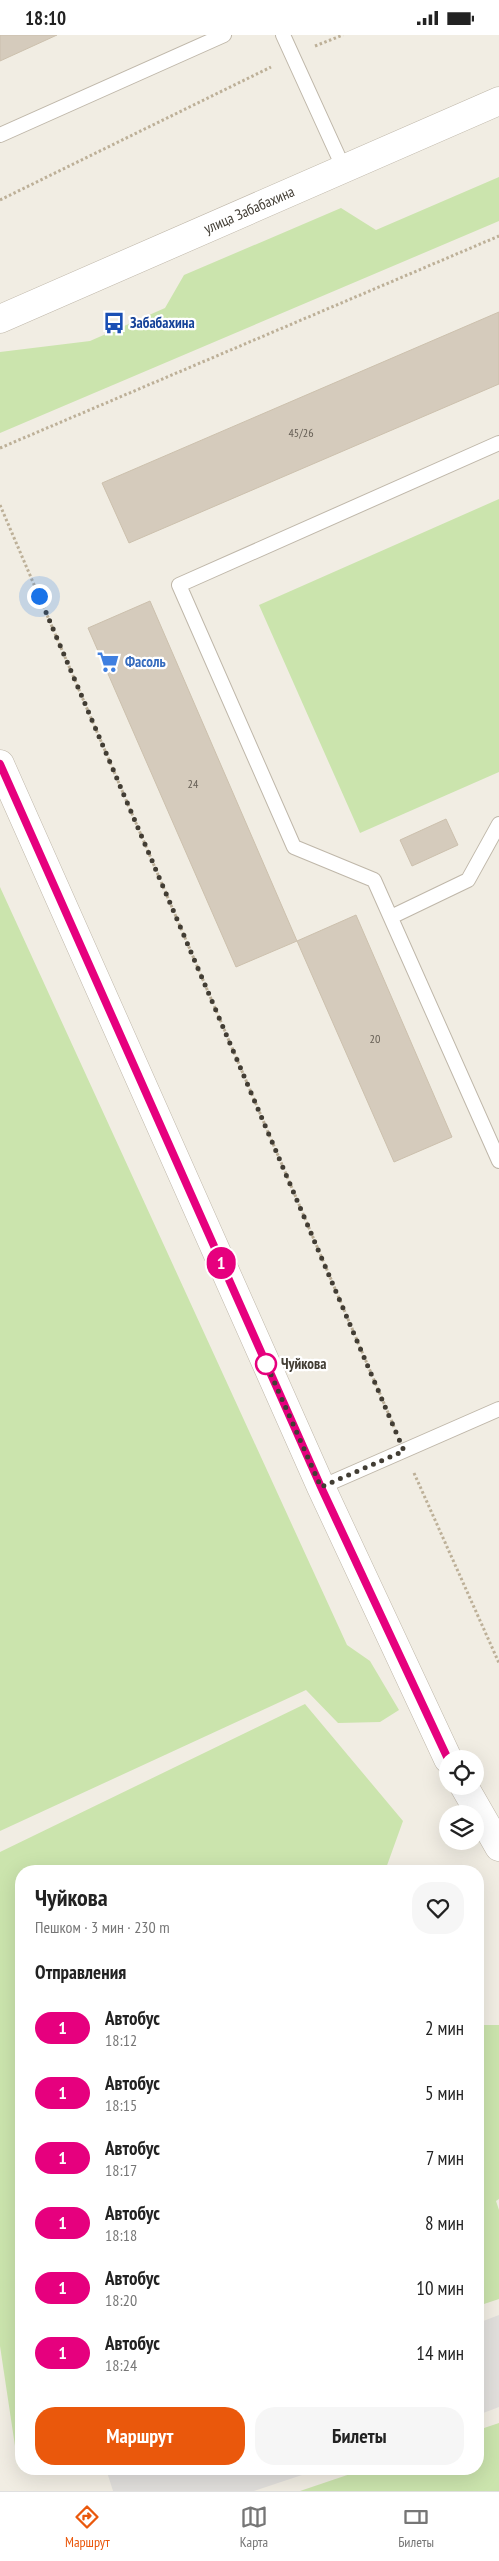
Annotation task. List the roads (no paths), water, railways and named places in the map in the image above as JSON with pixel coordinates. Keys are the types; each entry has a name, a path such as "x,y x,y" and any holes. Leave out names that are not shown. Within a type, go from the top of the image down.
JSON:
{"street":[{"name":"улица Забабахина","path":"0,319 499,101"},
{"path":"0,764 321,1487 444,1750"},
{"path":"469,1795 499,1847"}],"lane":[{"path":"0,135 224,35"},
{"path":"283,35 344,169"},
{"path":"499,443 178,585 294,847 374,880 499,1161"},
{"path":"391,917 468,880 499,824"},
{"path":"321,1487 499,1409"}],"place":[{"name":"Забабахина","path":"114,323"},
{"name":"Фасоль","path":"108,662"},
{"name":"Чуйкова","path":"266,1364"}]}
